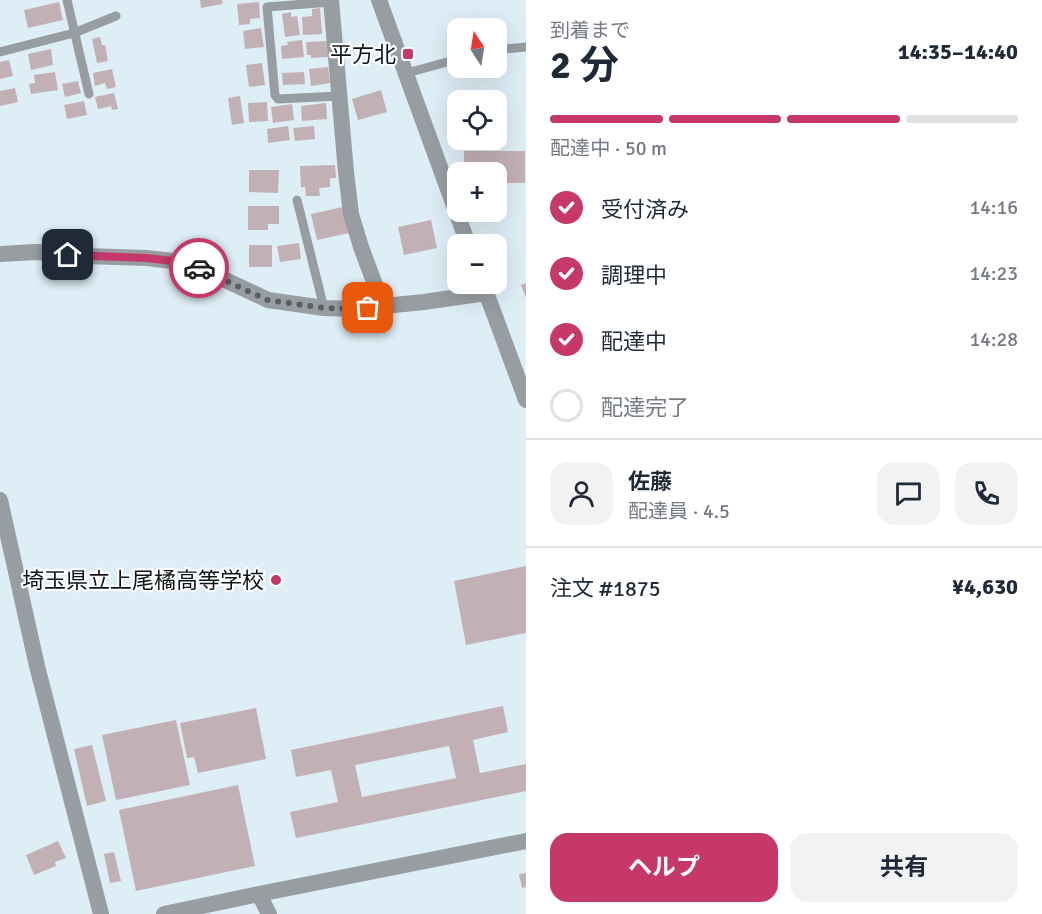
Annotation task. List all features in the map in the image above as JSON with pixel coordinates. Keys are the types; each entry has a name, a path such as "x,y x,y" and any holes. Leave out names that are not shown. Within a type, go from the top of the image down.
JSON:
{"street":[{"path":"380,0 464,234"},
{"path":"331,1 351,213 383,306"},
{"path":"0,254 36,252 147,258 189,263 267,300 324,308 354,309 453,299 467,294"},
{"path":"486,294 526,400"},
{"path":"0,500 37,666 101,914"},
{"path":"164,914 526,842"},
{"path":"258,894 269,914"}],"lane":[{"path":"67,0 89,94"},
{"path":"331,1 267,7 275,95 278,99 339,96"},
{"path":"0,52 74,33 116,16"},
{"path":"507,49 526,47"},
{"path":"407,73 447,62"},
{"path":"297,200 324,308"}],"building":[{"path":"200,0 222,0 223,4 201,8"},
{"path":"59,2 63,20 28,28 24,10"},
{"path":"259,2 260,18 250,19 250,24 239,25 237,4"},
{"path":"320,8 322,34 303,35 302,17 312,16 312,9"},
{"path":"291,12 291,17 297,16 300,35 285,37 282,14"},
{"path":"261,28 264,47 245,49 243,31"},
{"path":"100,37 102,45 105,45 108,61 97,63 92,39"},
{"path":"302,40 304,57 282,59 281,46 288,45 287,42"},
{"path":"328,41 329,57 311,58 311,55 307,55 306,42"},
{"path":"51,49 53,65 31,70 28,54"},
{"path":"9,60 13,76 0,79 0,62"},
{"path":"262,63 265,85 249,87 246,65"},
{"path":"328,67 330,83 311,86 309,69"},
{"path":"112,69 116,87 107,89 105,83 95,86 93,73"},
{"path":"55,72 58,90 31,94 29,84 35,83 34,75"},
{"path":"304,72 305,84 283,85 282,73"},
{"path":"78,81 81,93 65,97 62,84"},
{"path":"15,88 18,102 0,106 0,91"},
{"path":"381,90 387,112 358,120 352,99"},
{"path":"114,93 118,109 112,110 111,106 98,109 95,97"},
{"path":"240,96 244,123 232,125 228,98"},
{"path":"84,101 87,115 67,119 64,105"},
{"path":"267,102 268,121 249,122 248,103"},
{"path":"326,103 327,119 302,121 301,106"},
{"path":"292,104 294,120 273,123 271,107"},
{"path":"288,126 290,140 268,143 267,129"},
{"path":"314,126 315,139 295,141 293,128"},
{"path":"464,151 525,151 525,183 507,183 507,162 464,162"},
{"path":"335,165 336,178 330,178 330,187 319,188 320,196 306,196 305,187 301,187 300,166"},
{"path":"249,170 279,170 278,193 249,192"},
{"path":"248,206 279,206 279,224 268,224 268,230 248,230"},
{"path":"343,207 349,233 317,240 311,214"},
{"path":"431,220 437,248 404,255 398,227"},
{"path":"299,243 301,259 280,262 277,246"},
{"path":"249,245 272,245 272,267 249,267"},
{"path":"526,283 526,298 521,285"},
{"path":"526,566 526,633 466,645 454,581"},
{"path":"503,706 508,732 473,740 480,773 526,764 526,791 296,838 290,812 338,802 331,770 296,777 291,750","holes":["449,746 456,778 362,797 355,765"]},
{"path":"256,708 266,759 198,773 194,757 187,758 180,723"},
{"path":"176,720 190,785 116,800 102,735"},
{"path":"92,745 106,801 87,806 74,749"},
{"path":"238,785 255,866 136,891 119,810"},
{"path":"58,841 66,858 55,862 56,866 34,875 26,855"},
{"path":"114,852 121,881 110,883 104,854"},
{"path":"526,873 526,887 522,888 519,874"}],"way so far":[{"path":"199,268 267,300 324,308 368,308"}],"place":[{"name":"平方北","path":"408,54"},
{"name":"埼玉県立上尾橘高等学校","path":"276,580"}],"route":[{"path":"68,255 147,258 189,263 199,268"}]}
